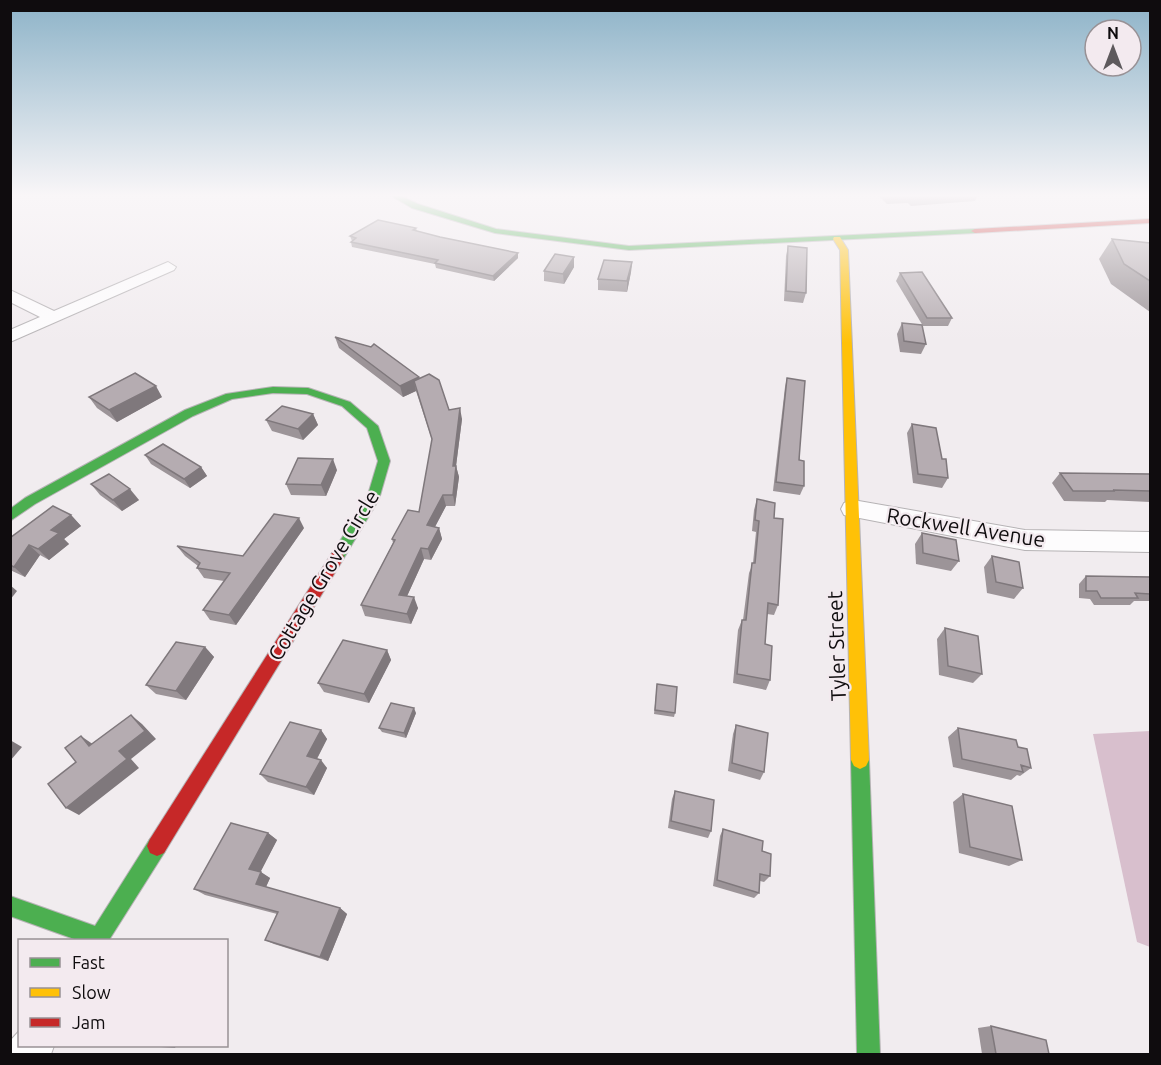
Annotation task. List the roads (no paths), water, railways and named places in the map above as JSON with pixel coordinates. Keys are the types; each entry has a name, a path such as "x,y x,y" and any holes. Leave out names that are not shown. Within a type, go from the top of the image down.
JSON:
{"street":[{"path":"598,244 617,246 689,246 738,244"},
{"name":"Tyler Street","path":"840,244 844,250 869,1054"},
{"path":"10,337 168,267"},
{"path":"10,295 55,318"},
{"name":"Cottage Grove Circle","path":"10,516 30,501 189,413 230,396 262,392 308,391 346,404 372,426 384,461 373,498 98,939 10,906"},
{"name":"Rockwell Avenue","path":"853,508 1025,540 1150,542"}]}
